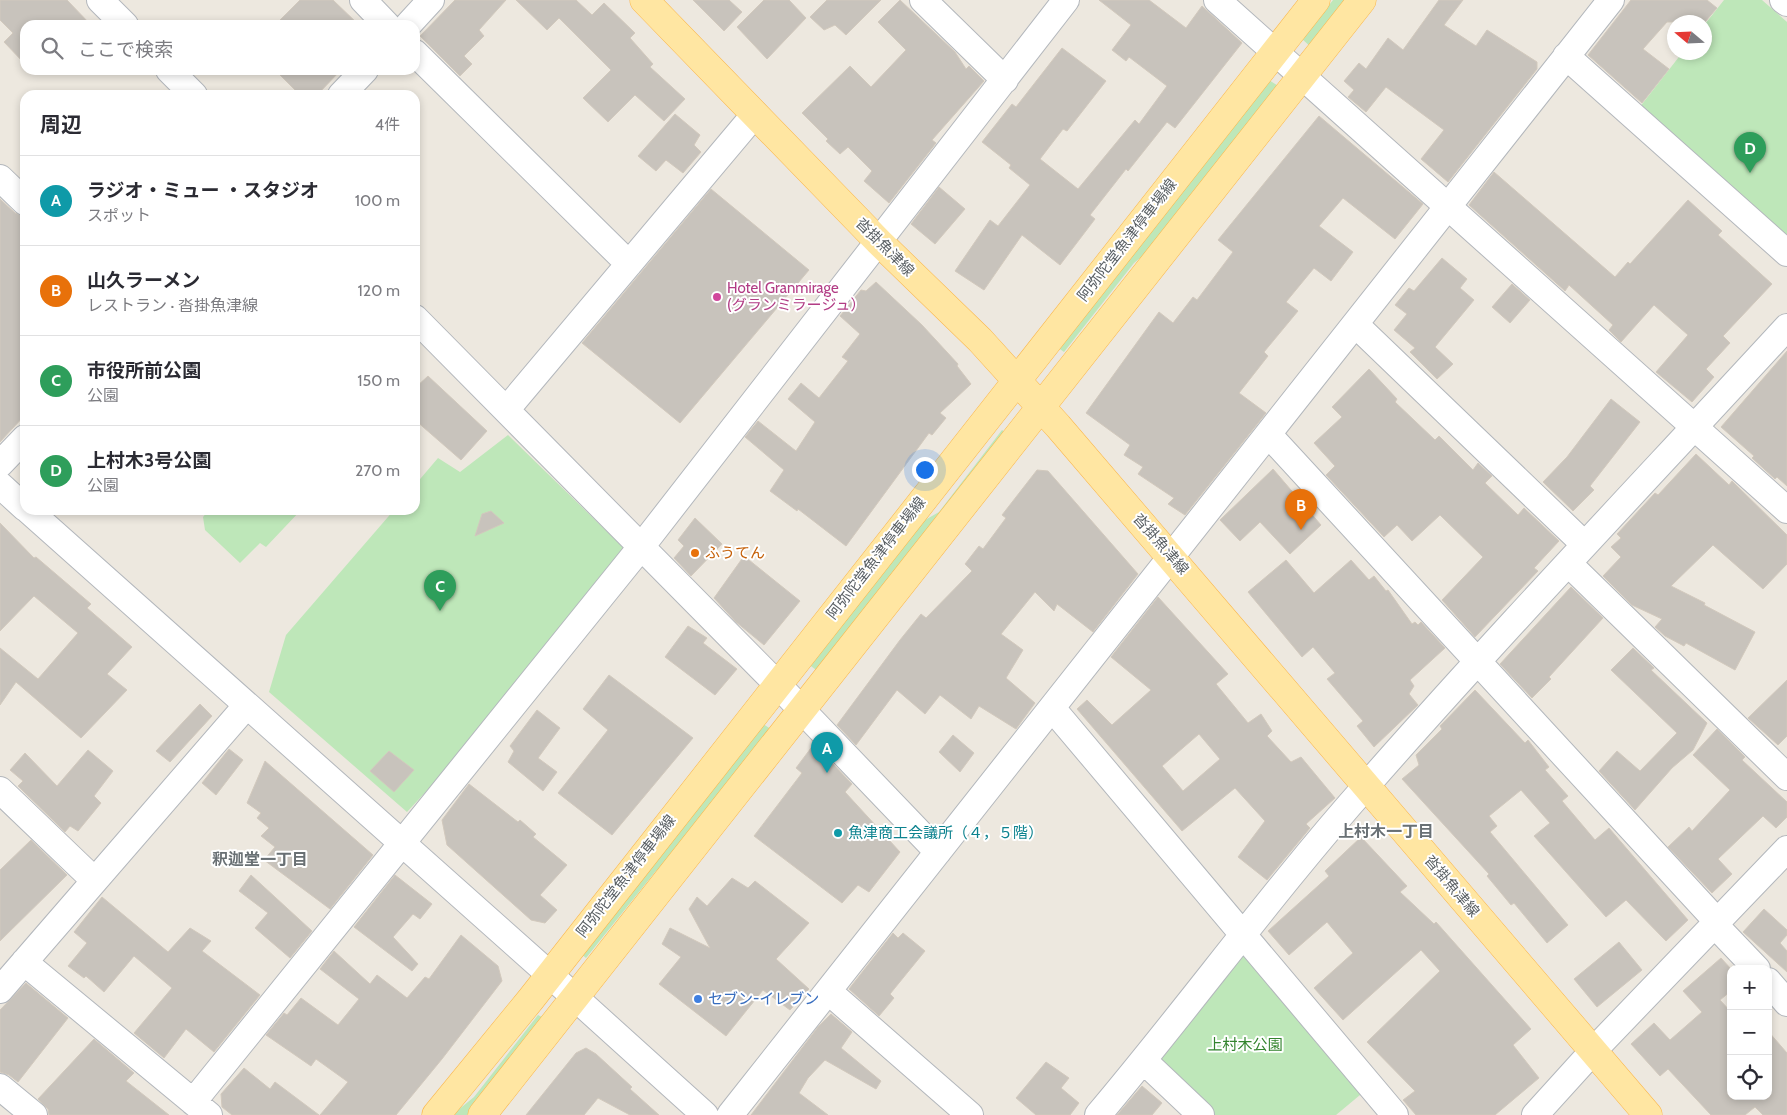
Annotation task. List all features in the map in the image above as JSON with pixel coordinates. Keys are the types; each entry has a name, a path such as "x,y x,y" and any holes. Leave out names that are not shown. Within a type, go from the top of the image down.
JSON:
{"main road":[{"name":"沓掛魚津線","path":"644,0 879,242 980,340 1040,406 1172,556 1648,1115"},
{"name":"阿弥陀堂魚津停車場線","path":"436,1115 1316,0"},
{"path":"482,1115 1362,0"}],"street":[{"path":"100,0 120,20"},
{"path":"363,0 382,20"},
{"path":"412,20 430,0"},
{"path":"923,0 1005,80"},
{"path":"24,962 201,1108 402,845 641,547 1066,0"},
{"path":"1216,0 1787,510"},
{"path":"730,1115 1611,0"},
{"path":"1783,0 1787,3"},
{"path":"1566,56 1787,253"},
{"path":"420,58 629,264"},
{"path":"174,75 189,90"},
{"path":"346,90 360,75"},
{"path":"507,409 755,114"},
{"path":"0,178 20,197"},
{"path":"420,323 802,709 938,852"},
{"path":"1355,324 1576,553 1787,777"},
{"path":"1098,1115 1144,1061 1243,934 1366,786 1576,553 1787,327"},
{"path":"1268,434 1713,917 1714,924 1753,965"},
{"path":"0,464 20,443"},
{"path":"0,485 20,503"},
{"path":"33,515 705,1115"},
{"path":"0,990 247,705"},
{"path":"1052,708 1395,1115"},
{"path":"0,790 94,880"},
{"path":"1535,1115 1593,1051 1787,849"},
{"path":"1772,986 1787,1003"},
{"path":"828,991 970,1115"},
{"path":"1144,1061 1201,1115"},
{"path":"0,1087 34,1115"}],"green space":[{"path":"1333,0 1349,0 1312,48 1302,39"},
{"path":"1724,0 1762,0 1787,22 1787,239 1639,108 1677,60 1712,60 1712,15"},
{"path":"1269,80 1280,87 1162,240 1134,263 1064,352 1057,347"},
{"path":"1002,430 1008,434 819,672 808,664 918,524 939,512"},
{"path":"508,435 625,549 446,770 407,812 269,692 286,635 390,515 420,515 420,479 438,458 460,472"},
{"path":"205,515 296,515 266,547 260,543 240,563 205,530 203,517"},
{"path":"763,724 774,731 679,850 655,872 586,958 580,953"},
{"name":"上村木公園","path":"1243,934 1372,1085 1336,1115 1201,1115 1144,1061"},
{"path":"538,1015 544,1018 467,1115 452,1115 474,1097"}],"building":[{"path":"0,0 67,0 86,20 20,20 20,59 4,42 13,33 0,20"},
{"path":"300,0 333,0 354,20 280,20"},
{"path":"455,0 506,0 479,30 484,36 464,56 472,64 460,76 420,36"},
{"path":"516,0 576,0 592,15 604,3 635,33 630,38 653,64 650,67 685,99 664,121 635,95 608,122 583,98 611,70 559,18 547,30"},
{"path":"693,0 729,0 742,12 724,31"},
{"path":"764,0 789,0 806,18 767,59 737,27"},
{"path":"827,0 881,0 846,35 835,25 824,30 810,17"},
{"path":"900,0 955,52 966,69 969,66 984,81 932,140 936,143 889,203 864,181 872,171 848,147 840,154 802,113 850,66 871,87 906,50 878,22"},
{"path":"1099,0 1149,0 1186,28 1202,6 1242,43 1175,128 1167,122 1128,171 1126,169 1090,215 1095,219 1060,265 1022,235 984,290 955,271 990,220 998,226 1030,185 1009,168 1011,165 982,142 1012,104 1016,107 1062,48 1106,81 1067,131 1063,129 1040,159 1078,189 1135,120 1139,124 1167,86 1129,57 1126,61 1112,50 1131,25"},
{"path":"1439,0 1463,0 1444,25 1476,46 1487,30 1537,62 1537,69 1448,182 1421,159 1444,130 1386,87 1366,112 1348,97 1354,90 1344,81 1359,63 1366,69 1388,38 1403,50"},
{"path":"1631,0 1707,0 1717,8 1711,15 1667,15 1667,22 1643,49 1669,69 1642,103 1588,55"},
{"path":"280,75 336,75 322,90 295,90"},
{"path":"675,114 700,135 694,145 701,152 683,173 666,160 656,171 638,156"},
{"path":"1319,116 1423,204 1395,239 1343,198 1319,226 1353,252 1331,281 1314,268 1286,302 1298,311 1264,352 1268,356 1239,393 1266,413 1185,515 1168,504 1174,498 1138,474 1143,467 1124,455 1130,445 1086,413 1159,312 1173,323 1193,297 1197,300 1233,252 1218,240"},
{"path":"1494,172 1615,277 1628,262 1630,264 1688,200 1722,231 1718,235 1772,284 1723,336 1730,343 1706,369 1714,377 1692,402 1656,372 1688,335 1654,305 1621,342 1609,330 1613,325 1569,285 1565,291 1469,205"},
{"path":"939,187 965,209 935,244 911,224"},
{"path":"711,189 809,270 680,423 582,343"},
{"path":"0,199 15,213 20,215 20,420 0,442"},
{"path":"1442,258 1467,279 1460,288 1474,300 1435,347 1453,364 1437,379 1410,352 1415,348 1394,330 1407,314 1395,305 1409,288 1414,291"},
{"path":"876,282 922,325 958,364 957,366 971,384 940,413 946,418 932,435 929,433 846,546 798,509 797,511 770,491 784,470 745,437 758,421 796,451 815,422 788,399 801,383 819,398 848,361 842,357 860,334 840,316 861,290 866,291"},
{"path":"1512,284 1530,300 1510,323 1492,307"},
{"path":"1787,351 1787,486 1777,477 1775,479 1752,458 1754,456 1721,427"},
{"path":"1369,369 1397,399 1395,402 1435,440 1439,436 1473,470 1478,463 1492,476 1485,483 1518,515 1524,508 1559,541 1534,568 1538,571 1475,637 1442,600 1483,557 1440,515 1412,541 1397,525 1384,537 1326,475 1335,466 1314,443 1342,417 1332,407"},
{"path":"428,376 487,431 461,460 420,424 420,383"},
{"path":"1611,399 1640,422 1590,486 1594,490 1573,511 1543,482 1567,457"},
{"path":"1696,454 1729,485 1732,481 1787,535 1787,564 1763,589 1713,545 1671,586 1755,632 1735,670 1686,643 1684,646 1665,636 1655,627 1662,619 1632,605 1603,576 1621,557 1611,547 1621,538 1617,534 1655,493 1658,495"},
{"path":"1273,469 1321,525 1290,554 1260,522 1240,541 1220,520"},
{"path":"1037,470 1048,471 1138,574 1093,632 1057,604 1054,611 1035,592 1001,634 1023,650 1006,678 1035,703 1016,729 979,706 971,719 940,695 925,714 897,690 856,745 837,725 921,614 926,618 972,571 965,564 979,546 983,549 1006,518 1002,515"},
{"path":"491,511 504,523 475,536 482,514"},
{"name":"ふうてん","path":"695,518 722,544 691,576 674,558 684,546 678,540"},
{"path":"0,523 34,558 36,557 91,604 87,608 132,647 107,674 127,690 81,738 16,682 0,705 0,648 38,679 78,633 34,596 0,631"},
{"path":"744,556 800,601 764,645 736,622 714,598"},
{"path":"1286,560 1314,593 1351,560 1369,580 1374,576 1386,591 1388,590 1412,624 1415,622 1418,625 1421,622 1445,648 1410,680 1414,686 1409,694 1418,705 1374,747 1357,726 1363,721 1327,679 1335,673 1313,647 1302,657 1248,592"},
{"path":"1571,587 1603,618 1549,677 1551,679 1532,698 1500,664"},
{"path":"1158,597 1228,674 1216,684 1248,723 1261,714 1272,731 1267,736 1291,762 1301,757 1335,798 1306,824 1310,828 1267,880 1238,857 1265,821 1235,788 1182,831 1077,709 1087,700 1112,725 1151,690 1111,657","holes":["1199,734 1220,759 1183,791 1162,766"]},
{"path":"688,626 707,638 703,643 737,669 715,695 665,657"},
{"path":"1633,648 1654,668 1651,670 1707,723 1693,750 1672,768 1635,810 1599,771 1617,751 1640,771 1677,733 1611,670"},
{"path":"609,675 693,738 612,835 558,793 608,730 583,709"},
{"path":"1787,680 1787,736 1778,745 1748,718"},
{"path":"1475,690 1525,743 1528,740 1549,767 1545,770 1568,796 1562,801 1595,840 1609,828 1688,920 1666,941 1626,900 1606,917 1534,836 1550,823 1521,790 1489,816 1497,826 1490,832 1568,925 1547,943 1514,903 1511,905 1487,876 1489,874 1402,779 1419,765 1416,755 1442,729 1440,726"},
{"path":"200,704 212,716 170,762 156,751"},
{"path":"537,710 560,728 538,758 557,772 543,791 508,762 514,751 510,746"},
{"path":"1717,729 1745,757 1742,760 1787,802 1787,817 1776,828 1763,816 1718,859 1732,874 1712,893 1668,847 1689,827 1692,831 1730,790 1693,755"},
{"path":"953,735 974,753 960,772 939,752"},
{"name":"魚津商工会議所（４，５階）","path":"814,744 852,784 845,792 900,852 869,892 858,885 842,903 754,836 802,773 796,768"},
{"path":"229,749 243,760 216,795 202,783"},
{"path":"88,750 113,771 94,796 101,803 78,831 70,826 65,832 18,786 23,781 10,770 25,753 57,786"},
{"path":"389,751 414,770 394,792 370,771"},
{"path":"265,761 373,855 330,909 264,860 275,847 261,836 269,828 257,818 261,813 247,803"},
{"path":"469,784 518,822 520,820 536,834 533,837 567,865 540,895 557,910 545,923 531,920 447,845 442,820"},
{"path":"1361,837 1407,886 1400,892 1434,924 1436,922 1531,1029 1513,1045 1539,1078 1495,1115 1416,1115 1403,1100 1415,1091 1367,1042 1440,971 1421,950 1343,1020 1314,988 1353,953 1327,922 1289,955 1268,931 1329,876 1325,871"},
{"path":"31,840 67,875 0,941 0,870"},
{"path":"251,875 312,931 290,958 255,928 268,913 239,891"},
{"path":"395,875 432,904 420,919 413,914 393,937 418,964 412,971 354,927"},
{"path":"732,878 748,888 755,881 809,923 776,959 809,989 790,1010 763,990 726,1036 659,984 681,957 662,944 670,928 710,948 689,909 697,897 707,906"},
{"path":"102,897 168,952 190,928 211,941 202,951 260,995 214,1052 186,1029 164,1058 134,1033 172,988 134,956 104,992 86,976 84,978 68,966 87,943 74,932"},
{"path":"1764,909 1787,930 1787,935 1780,943 1787,951 1787,972 1743,932"},
{"path":"893,933 898,938 903,933 925,951 890,994 894,998 879,1016 849,989"},
{"path":"461,935 498,966 502,981 442,1059 396,1115 320,1115 348,1082 316,1059 311,1066 266,1035 284,1013 287,1015 301,998 338,1025 359,999 320,969 334,951 370,984 377,975 407,998 425,977 429,979"},
{"path":"1619,942 1642,970 1597,1007 1574,979"},
{"path":"1721,958 1727,965 1727,994 1720,1000 1727,1008 1727,1100 1772,1100 1772,1036 1787,1053 1787,1115 1763,1115 1755,1107 1745,1115 1711,1115 1668,1069 1660,1076 1631,1044 1654,1023 1670,1040 1702,1012 1683,991"},
{"path":"26,983 68,1018 18,1082 9,1075 0,1072 0,1010"},
{"path":"831,1014 852,1032 841,1048 881,1081 876,1089 825,1060 808,1078 799,1093 828,1115 751,1115 818,1027"},
{"path":"94,1039 134,1073 126,1081 169,1115 49,1115 48,1109 38,1099"},
{"path":"586,1048 596,1054 632,1087 630,1089 659,1115 630,1115 598,1098 584,1115 526,1115 576,1053"},
{"path":"1046,1062 1069,1078 1061,1088 1079,1103 1070,1115 1036,1115 1016,1098"},
{"path":"244,1068 270,1089 275,1082 319,1115 232,1115 222,1107 221,1094"},
{"path":"1142,1086 1162,1103 1152,1115 1117,1115"}],"place":[{"name":"上村木3号公園","path":"1750,173"},
{"name":"Hotel Granmirage (グランミラージュ）","path":"717,297"},
{"name":"山久ラーメン","path":"1301,530"},
{"name":"ふうてん","path":"695,553"},
{"name":"市役所前公園","path":"440,611"},
{"name":"ラジオ・ミュー ・スタジオ","path":"827,773"},
{"name":"魚津商工会議所（４，５階）","path":"838,833"},
{"name":"セブン-イレブン","path":"698,999"}],"district":[{"name":"上村木一丁目","path":"1386,831"},
{"name":"釈迦堂一丁目","path":"260,859"}]}
